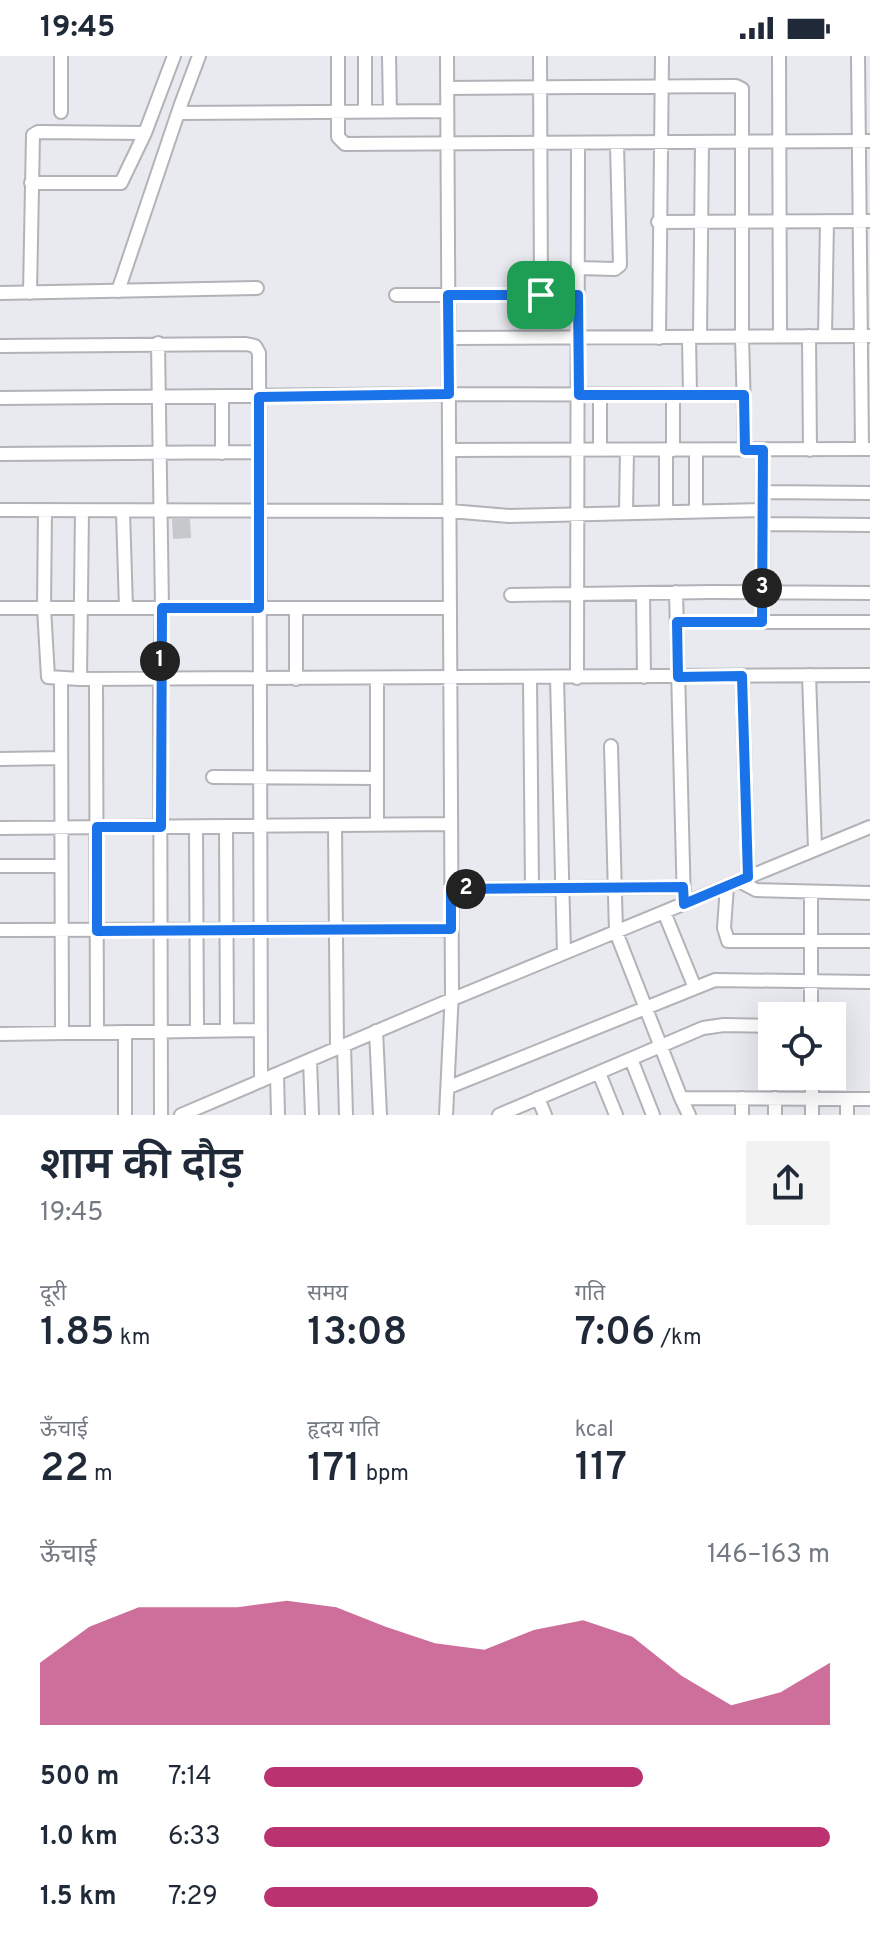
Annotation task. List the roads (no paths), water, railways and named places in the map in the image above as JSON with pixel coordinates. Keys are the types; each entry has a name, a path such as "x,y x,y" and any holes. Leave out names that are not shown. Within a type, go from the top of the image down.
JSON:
{"street":[{"path":"61,56 61,112"},
{"path":"31,183 119,184 145,133 174,56"},
{"path":"118,291 199,56"},
{"path":"338,56 339,140 345,144 864,141"},
{"path":"365,56 365,112"},
{"path":"389,56 390,111"},
{"path":"446,1115 452,999 447,56"},
{"path":"540,56 541,295"},
{"path":"659,338 662,56"},
{"path":"779,56 780,336"},
{"path":"450,450 866,449 864,141 858,56"},
{"path":"447,88 739,87 742,92 745,450"},
{"path":"178,113 447,111"},
{"path":"30,293 32,139 35,132 145,133"},
{"path":"690,395 702,142"},
{"path":"577,678 578,144"},
{"path":"578,268 615,269 620,265 617,144"},
{"path":"825,336 827,221"},
{"path":"658,222 864,221"},
{"path":"0,293 257,288"},
{"path":"396,295 578,295"},
{"path":"809,336 810,450"},
{"path":"449,338 865,336"},
{"path":"0,346 158,343 255,346 259,353 261,1081"},
{"path":"158,343 162,608 161,1115"},
{"path":"600,395 600,450"},
{"path":"666,512 673,395"},
{"path":"0,398 744,395"},
{"path":"222,397 222,453"},
{"path":"626,513 627,450"},
{"path":"696,450 696,512"},
{"path":"762,622 763,450"},
{"path":"0,454 258,452"},
{"path":"763,492 870,493"},
{"path":"0,510 450,511 509,516 763,510"},
{"path":"45,510 44,608 48,677 451,679 870,675"},
{"path":"80,679 82,511"},
{"path":"123,512 126,608"},
{"path":"763,524 870,525"},
{"path":"676,592 684,904"},
{"path":"643,593 644,677"},
{"path":"511,595 870,593"},
{"path":"0,608 450,608"},
{"path":"296,608 296,679"},
{"path":"677,622 870,622"},
{"path":"809,675 815,849"},
{"path":"742,676 738,881 724,928 728,941 870,941"},
{"path":"530,678 532,888"},
{"path":"557,678 564,953"},
{"path":"61,679 62,1032"},
{"path":"96,679 97,1032"},
{"path":"377,679 377,825"},
{"path":"611,746 616,932 689,1115"},
{"path":"0,759 61,758"},
{"path":"213,777 377,778"},
{"path":"0,828 451,824"},
{"path":"335,825 340,1047 346,1115"},
{"path":"226,826 227,1030"},
{"path":"196,827 197,1031"},
{"path":"181,1115 198,1111 376,1031 870,827"},
{"path":"0,866 61,866"},
{"path":"738,881 756,890 870,893"},
{"path":"451,889 683,887"},
{"path":"811,893 811,1002"},
{"path":"664,912 695,988"},
{"path":"0,930 451,929"},
{"path":"449,1087 724,979 870,982"},
{"path":"506,1114 712,1026 758,1026"},
{"path":"0,1034 261,1030"},
{"path":"376,1031 380,1115"},
{"path":"125,1032 125,1115"},
{"path":"631,1059 653,1115"},
{"path":"310,1060 312,1115"},
{"path":"599,1073 616,1115"},
{"path":"277,1074 278,1115"},
{"path":"812,1090 812,1115"},
{"path":"538,1098 545,1115"},
{"path":"681,1098 870,1099"},
{"path":"742,1098 742,1115"},
{"path":"775,1098 775,1115"},
{"path":"847,1099 847,1115"}]}
